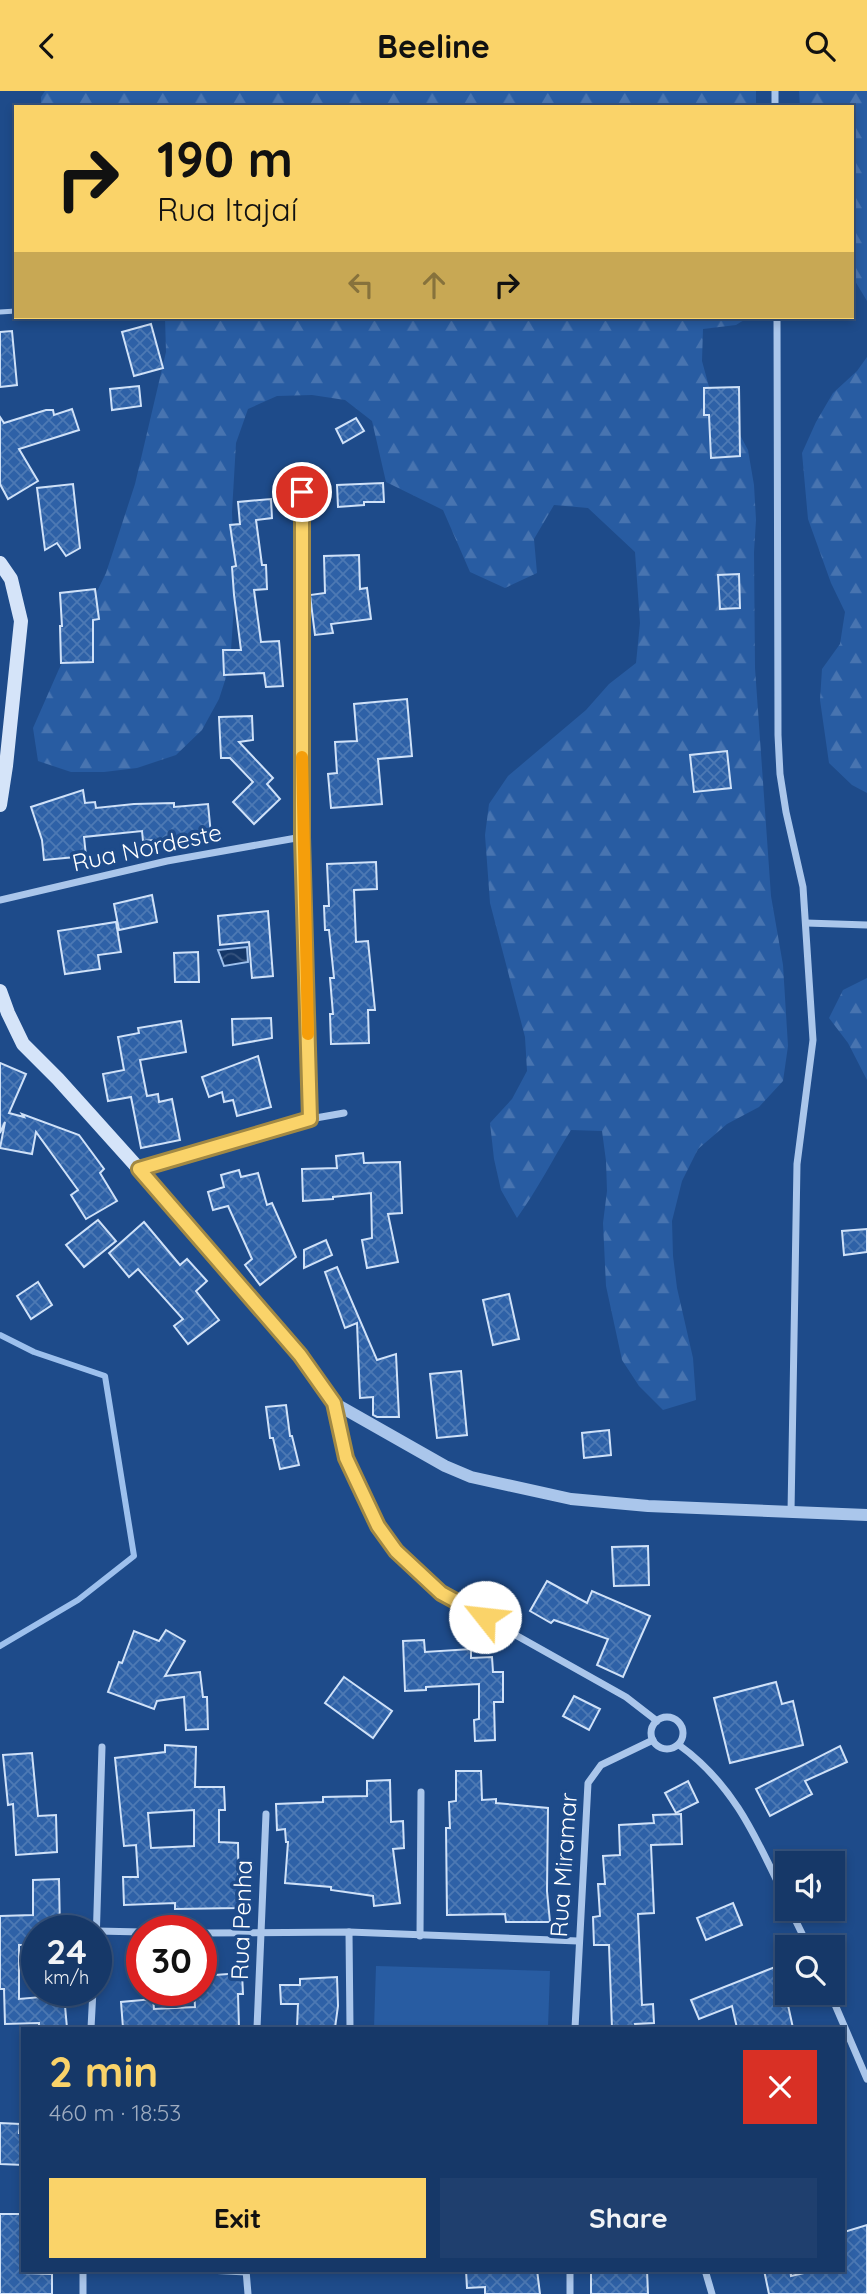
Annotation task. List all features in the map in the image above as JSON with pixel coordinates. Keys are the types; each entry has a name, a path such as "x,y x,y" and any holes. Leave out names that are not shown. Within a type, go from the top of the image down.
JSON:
{"main road":[{"path":"0,562 11,579 21,621 5,727 6,766 0,805"},
{"path":"0,991 23,1044 139,1169 300,1355 334,1403"}],"street":[{"path":"777,319 778,735 786,812 803,887 813,1040 797,1164 791,1513"},
{"path":"302,466 302,837 310,1119"},
{"name":"Rua Nordeste","path":"0,900 167,861 302,837"},
{"path":"806,923 867,925"},
{"path":"139,1169 310,1119 344,1113"},
{"path":"334,1403 445,1466 471,1477 571,1499 791,1513 867,1515"},
{"path":"334,1403 346,1458 378,1526 396,1551 441,1593 626,1697 657,1721"},
{"path":"670,1717 681,1725 684,1732 679,1745 673,1749 657,1746 651,1733 657,1721 670,1717"},
{"name":"Rua Miramar","path":"575,2027 588,1783 601,1765 653,1740"},
{"path":"679,1745 711,1771 745,1817 775,1878"},
{"path":"97,1915 102,1747"},
{"path":"420,1936 421,1792"},
{"name":"Rua Penha","path":"257,2027 266,1814"},
{"path":"217,1933 349,1933 578,1941"},
{"path":"349,1933 350,2027"},
{"path":"835,2005 845,2027"},
{"path":"91,2027 92,2006"},
{"path":"845,2028 867,2079"},
{"path":"83,2272 83,2294"},
{"path":"246,2272 248,2294"},
{"path":"570,2272 570,2294"},
{"path":"706,2272 712,2294"}],"green space":[{"path":"45,91 756,91 756,105 41,105 41,97"},
{"path":"799,91 867,91 867,301 854,279 854,105 800,105"},
{"path":"165,319 746,319 736,325 703,329 702,361 711,394 732,420 748,450 754,485 755,668 771,896 783,965 788,1046 783,1081 759,1107 727,1124 698,1149 682,1181 672,1221 673,1256 677,1288 693,1358 696,1400 663,1410 639,1386 622,1360 606,1286 603,1223 607,1191 602,1131 571,1130 517,1218 501,1190 490,1123 512,1099 527,1071 525,1037 490,903 485,835 489,804 508,776 586,710 609,684 636,663 640,623 635,552 588,508 554,505 534,539 537,573 505,588 470,572 443,510 386,482 372,421 345,400 312,395 277,396 248,409 236,443 232,512 235,590 230,665 219,699 202,730 176,755 137,768 71,772 38,761 33,728 106,573 135,484 166,352"},
{"path":"867,357 867,793 852,785 829,763 820,700 822,669 840,644 845,612 831,583 808,519 802,453 833,393 857,371"},
{"path":"867,978 867,1080 848,1043 829,1018 843,990"},
{"path":"376,1966 550,1971 548,2027 374,2027"}],"water":[{"path":"247,947 248,962 224,966 218,950"}],"building":[{"path":"151,324 163,368 134,376 122,332"},
{"path":"12,331 17,385 0,387 0,332"},
{"path":"139,386 141,406 112,410 110,389"},
{"path":"739,387 740,456 711,458 709,415 704,415 704,388"},
{"path":"72,409 79,430 19,449 38,481 8,499 0,484 0,417 4,423 46,410 53,410 54,415"},
{"path":"356,418 364,431 343,443 336,429"},
{"path":"383,483 384,502 364,502 364,505 338,507 337,485"},
{"path":"73,484 80,548 66,556 57,543 45,550 37,488"},
{"path":"271,499 272,518 256,520 262,565 266,565 267,589 254,590 261,642 279,641 283,686 266,687 264,673 224,675 223,650 241,650 232,567 236,566 230,525 240,524 238,502"},
{"path":"359,555 360,589 367,588 371,619 331,624 333,633 315,635 310,595 325,593 324,556"},
{"path":"739,574 740,608 720,609 718,575"},
{"path":"95,589 99,619 93,620 93,662 61,663 60,593"},
{"path":"407,699 412,756 378,759 382,804 331,808 328,774 337,773 335,742 357,741 354,704"},
{"path":"252,716 253,740 239,742 273,778 267,784 280,799 254,824 233,802 253,782 230,758 221,758 219,717"},
{"path":"727,751 731,788 694,792 690,755"},
{"path":"83,790 85,803 95,802 96,808 134,804 174,803 174,807 208,804 211,835 143,841 142,831 84,837 86,856 44,860 42,840 31,807"},
{"path":"376,862 377,889 354,890 356,942 368,941 375,1010 368,1010 369,1043 331,1044 330,1014 333,1014 330,978 334,978 329,930 325,930 324,906 329,906 327,864"},
{"path":"152,895 157,922 119,930 114,904"},
{"path":"268,911 273,976 252,978 249,942 220,945 218,916"},
{"path":"116,922 121,952 98,955 100,969 65,974 58,931"},
{"path":"198,952 199,982 175,982 174,953"},
{"path":"271,1018 272,1038 233,1045 232,1019"},
{"path":"181,1021 186,1052 140,1060 147,1096 158,1094 159,1102 172,1099 180,1140 141,1148 131,1097 108,1101 103,1074 124,1070 118,1037 139,1033 138,1028"},
{"path":"258,1056 271,1107 237,1116 233,1100 224,1102 222,1092 209,1097 202,1077"},
{"path":"0,1063 26,1074 9,1113 24,1117 22,1114 79,1135 104,1169 100,1173 117,1201 86,1219 71,1195 78,1190 36,1132 32,1154 0,1148 5,1122 0,1133"},
{"path":"363,1153 364,1163 400,1162 402,1213 388,1214 398,1262 367,1268 362,1240 372,1238 371,1193 303,1201 302,1169 337,1168 336,1156"},
{"path":"239,1170 241,1177 258,1173 267,1205 272,1203 296,1257 260,1285 245,1265 252,1259 228,1206 213,1210 208,1192 224,1187 221,1175"},
{"path":"98,1220 116,1241 84,1267 66,1245"},
{"path":"144,1222 180,1265 187,1259 207,1281 196,1291 219,1320 188,1344 174,1326 183,1319 138,1269 129,1277 109,1253"},
{"path":"867,1229 867,1252 844,1255 842,1231"},
{"path":"326,1240 332,1255 304,1268 304,1250"},
{"path":"337,1267 377,1360 396,1354 399,1417 377,1417 373,1415 373,1397 360,1398 357,1323 345,1328 325,1272"},
{"path":"38,1282 52,1305 31,1319 17,1296"},
{"path":"509,1294 519,1339 493,1345 483,1300"},
{"path":"461,1371 467,1435 437,1438 430,1374"},
{"path":"286,1405 290,1436 299,1465 280,1469 273,1438 270,1438 266,1407"},
{"path":"609,1430 611,1455 584,1458 582,1433"},
{"path":"648,1546 649,1585 614,1586 612,1547"},
{"path":"547,1581 587,1603 592,1591 650,1616 623,1677 597,1665 608,1639 554,1620 551,1623 530,1611"},
{"path":"166,1630 185,1641 165,1676 200,1672 203,1697 207,1697 208,1729 186,1730 184,1697 157,1701 154,1709 108,1692 134,1631 159,1641"},
{"path":"424,1640 425,1652 471,1649 471,1658 492,1657 493,1672 503,1672 503,1702 494,1702 495,1740 475,1741 474,1720 479,1719 479,1684 405,1691 403,1641"},
{"path":"344,1677 392,1711 373,1738 325,1703"},
{"path":"776,1682 782,1704 793,1701 803,1745 730,1763 714,1698"},
{"path":"574,1696 600,1709 589,1730 563,1716"},
{"path":"165,1745 196,1747 195,1787 224,1787 225,1810 219,1810 219,1842 238,1843 239,1908 175,1909 175,1903 124,1905 123,1877 138,1877 136,1845 124,1846 115,1758 165,1752","holes":["194,1810 194,1846 151,1848 148,1813"]},
{"path":"840,1746 847,1762 805,1781 812,1794 770,1816 756,1789"},
{"path":"32,1753 38,1816 56,1815 57,1852 16,1855 13,1804 8,1805 3,1755"},
{"path":"456,1771 481,1771 482,1800 496,1799 496,1803 548,1808 547,1891 550,1922 506,1922 505,1914 447,1915 446,1828 450,1828 449,1802 456,1801"},
{"path":"390,1780 391,1822 403,1821 404,1848 393,1849 400,1903 374,1906 373,1896 331,1890 331,1887 285,1883 288,1842 285,1829 277,1830 276,1804 323,1802 323,1797 367,1796 367,1781"},
{"path":"688,1781 698,1802 676,1813 665,1793"},
{"path":"681,1814 682,1844 651,1845 654,1913 638,1914 642,2005 653,2004 654,2023 635,2024 636,2027 612,2027 609,1945 594,1945 593,1917 600,1916 598,1884 605,1884 603,1856 620,1855 619,1825 654,1823 653,1815"},
{"path":"59,1879 60,1915 33,1915 33,1880"},
{"path":"733,1903 742,1925 706,1940 697,1918"},
{"path":"21,1915 21,2006 65,2006 67,2027 39,2027 39,2023 5,2024 4,1989 0,1989 0,1916"},
{"path":"775,1967 775,2005 788,2005 793,2027 737,2027 732,2006 699,2019 691,2000"},
{"path":"242,1973 243,1994 238,1994 239,2027 123,2027 121,2002 126,2002 126,2006 154,2006 154,2009 217,2006 217,1975"},
{"path":"337,1977 335,2027 297,2027 298,2004 281,2004 280,1985 300,1985 300,1979"},
{"path":"0,2123 20,2124 21,2165 0,2164"},
{"path":"0,2214 21,2214 21,2272 52,2274 52,2294 0,2294"},
{"path":"867,2225 867,2294 769,2294 764,2272 790,2272 791,2276 808,2272 845,2272 845,2232"},
{"path":"466,2272 537,2272 540,2294 485,2294 485,2287 467,2288"},
{"path":"591,2272 647,2272 648,2294 591,2294"}],"waterway":[{"path":"0,1335 34,1352 105,1376 134,1556 78,1600 0,1646"}],"slow traffic":[{"path":"302,757 308,1034"}],"route":[{"path":"302,492 302,837 310,1119 139,1169 300,1355 334,1403 346,1458 378,1526 396,1551 441,1593 485,1617"}]}
